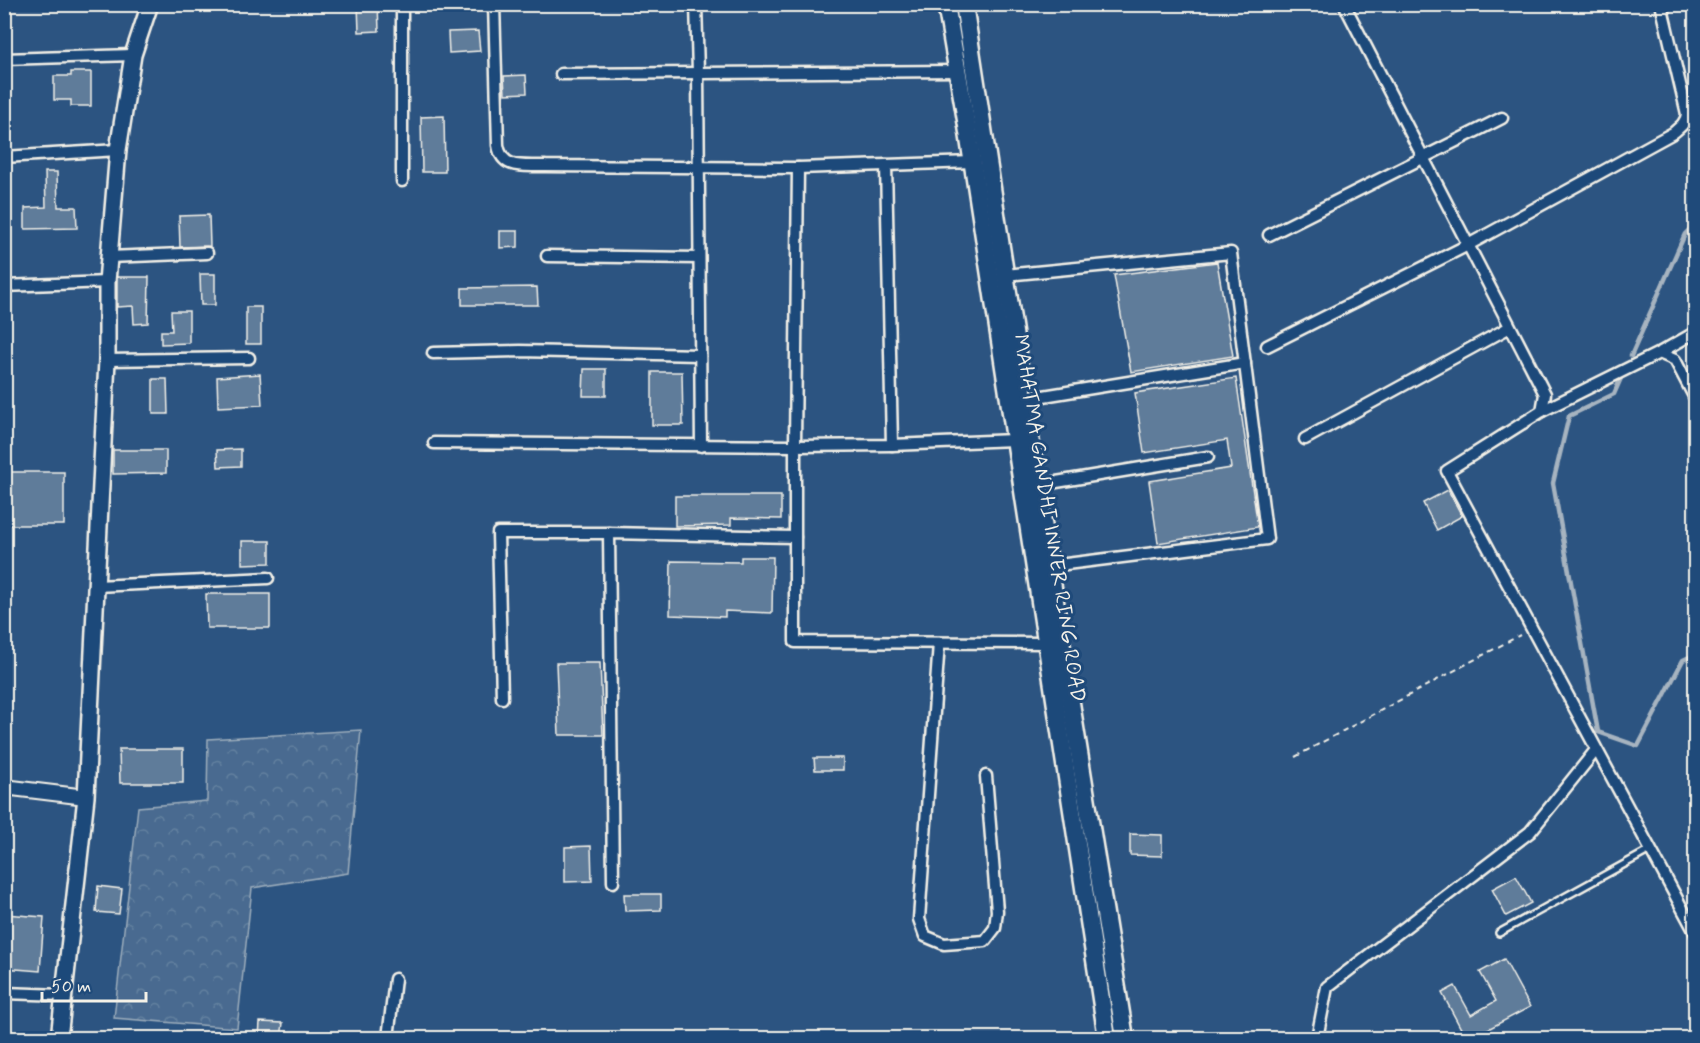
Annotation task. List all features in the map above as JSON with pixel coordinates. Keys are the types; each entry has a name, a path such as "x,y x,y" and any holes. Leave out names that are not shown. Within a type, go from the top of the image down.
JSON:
{"main road":[{"path":"59,1038 86,797 107,360 106,282 118,150 133,55 150,4"},
{"name":"MAHATMA GANDHI INNER RING ROAD","path":"946,4 973,162 1107,1038"},
{"name":"MAHATMA GANDHI INNER RING ROAD","path":"964,4 1125,1038"}],"street":[{"path":"402,4 402,180"},
{"path":"494,4 499,155 514,165 798,168 973,162"},
{"path":"696,4 701,446"},
{"path":"1344,4 1545,394 1542,411"},
{"path":"1267,346 1468,245 1673,133 1686,120 1688,114 1661,4"},
{"path":"4,59 133,55"},
{"path":"561,74 958,71"},
{"path":"1269,235 1502,118"},
{"path":"4,157 118,150"},
{"path":"886,165 892,445"},
{"path":"798,168 795,642 1046,643"},
{"path":"109,257 207,253"},
{"path":"1005,275 1231,253 1267,539 1050,566"},
{"path":"547,256 699,258"},
{"path":"4,286 106,282"},
{"path":"1305,439 1510,327"},
{"path":"1695,332 1542,411 1447,471 1695,934"},
{"path":"433,353 520,351 700,355"},
{"path":"1659,352 1676,360 1695,400"},
{"path":"107,360 249,358"},
{"path":"1025,399 1245,363"},
{"path":"434,443 795,446 1014,440"},
{"path":"1038,485 1208,457"},
{"path":"502,698 498,533 795,537"},
{"path":"609,533 613,882"},
{"path":"96,586 268,578"},
{"path":"939,642 919,919 925,936 944,944 985,941 995,928 998,911 986,776"},
{"path":"1317,1038 1327,987 1530,832 1596,750"},
{"path":"4,787 86,797"},
{"path":"388,1038 395,979"},
{"path":"4,993 63,995"}],"lane":[{"path":"1499,933 1650,850"}],"path":[{"path":"1296,757 1531,629"}],"green space":[{"path":"361,730 348,873 252,888 237,1028 114,1018 138,807 207,801 208,739"}],"building":[{"path":"358,4 378,4 379,31 359,32"},
{"path":"478,31 480,51 449,53 448,32"},
{"path":"71,72 91,72 91,106 71,106 71,100 54,100 54,76 71,76"},
{"path":"526,75 527,93 505,94 504,76"},
{"path":"444,116 445,172 422,172 421,117"},
{"path":"45,172 57,172 58,207 76,207 77,228 25,229 25,208 46,207"},
{"path":"209,215 210,246 180,247 179,216"},
{"path":"500,231 518,231 518,247 500,248"},
{"path":"1217,262 1233,356 1131,372 1114,275"},
{"path":"200,274 215,274 215,305 201,305"},
{"path":"117,277 149,277 148,323 134,324 133,306 117,307"},
{"path":"537,287 538,305 462,305 462,288"},
{"path":"246,307 261,307 261,344 246,344"},
{"path":"171,311 189,311 189,343 161,344 161,331 172,331"},
{"path":"584,369 606,369 606,396 583,396"},
{"path":"652,372 682,372 683,425 652,425"},
{"path":"260,374 262,405 218,407 217,377"},
{"path":"1236,378 1258,527 1158,543 1149,481 1231,468 1227,440 1144,453 1135,393"},
{"path":"153,379 167,379 168,414 153,414"},
{"path":"241,449 241,466 218,467 217,450"},
{"path":"113,450 166,450 166,473 113,474"},
{"path":"4,472 64,472 64,525 4,525"},
{"path":"1448,490 1462,516 1437,530 1423,503"},
{"path":"675,496 781,496 781,519 731,518 731,525 675,526"},
{"path":"242,541 270,541 270,563 242,564"},
{"path":"741,557 773,557 772,613 725,611 725,617 670,615 671,561 741,562"},
{"path":"206,594 270,594 270,628 207,628"},
{"path":"556,663 600,663 603,735 559,735"},
{"path":"119,749 183,749 183,783 120,783"},
{"path":"814,758 843,758 843,770 815,770"},
{"path":"1130,834 1162,835 1162,856 1130,855"},
{"path":"591,846 592,881 565,882 565,847"},
{"path":"1516,876 1531,903 1506,916 1492,889"},
{"path":"98,886 122,889 119,914 96,912"},
{"path":"624,894 661,894 661,910 625,911"},
{"path":"4,914 44,917 40,971 4,968"},
{"path":"1504,959 1530,1007 1471,1038 1466,1038 1442,993 1455,986 1471,1015 1496,1001 1480,972"},
{"path":"260,1022 283,1023 281,1038 259,1038"}],"waterway":[{"path":"1631,356 1685,234 1696,223"},
{"path":"1621,378 1614,394 1569,416 1553,483 1598,732 1638,746 1683,660 1696,654"}]}
